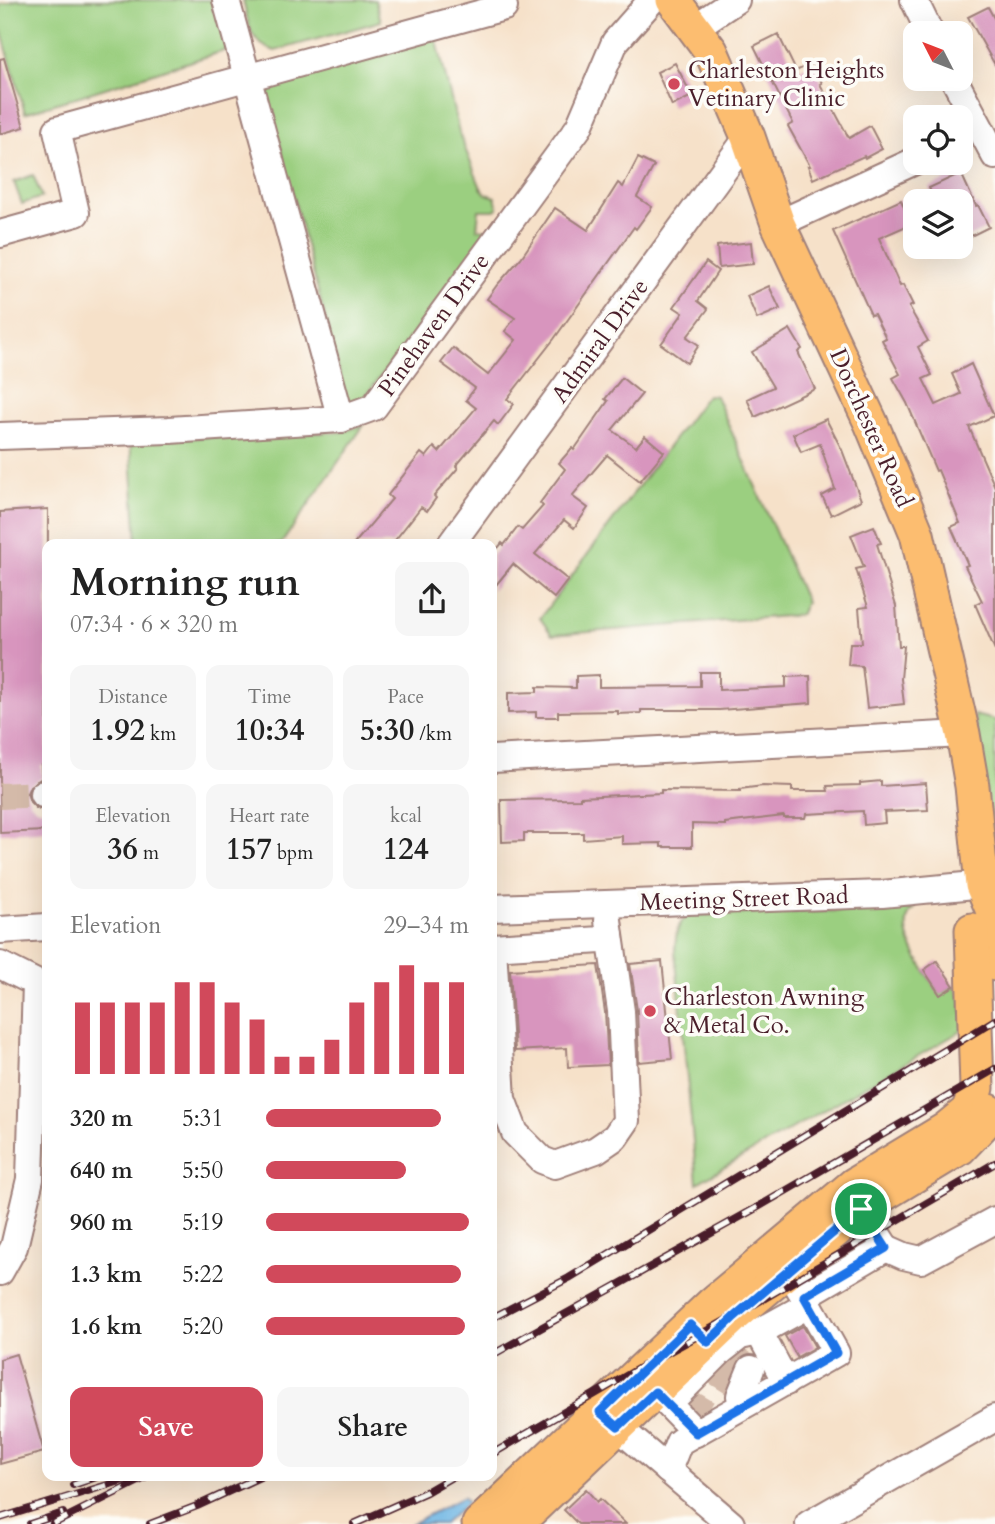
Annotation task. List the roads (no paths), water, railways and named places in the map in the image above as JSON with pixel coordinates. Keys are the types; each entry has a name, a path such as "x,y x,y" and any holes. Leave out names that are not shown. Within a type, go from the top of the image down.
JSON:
{"main road":[{"name":"Dorchester Road","path":"673,0 711,51 748,137 778,225 871,424 917,534 963,734 993,911 995,964"},
{"name":"Dorchester Road","path":"516,1524 609,1419 708,1383 855,1184 946,1129 968,1111 977,1088 975,963 971,916 989,884"},
{"name":"Dorchester Road","path":"479,1524 609,1419 708,1383 861,1209 960,1148 984,1123 995,1096"}],"street":[{"path":"226,0 341,419"},
{"name":"Pinehaven Drive","path":"0,436 169,430 341,419 374,407 579,127 615,42 652,0"},
{"path":"694,28 736,0"},
{"path":"921,2 927,21"},
{"path":"0,234 76,213 57,130 504,7"},
{"name":"Admiral Drive","path":"455,539 748,137"},
{"path":"973,137 995,156"},
{"path":"778,225 903,167"},
{"path":"497,759 963,734"},
{"name":"Meeting Street Road","path":"497,908 882,894 989,884"},
{"path":"497,1023 502,1099 515,1133 542,1160 555,1165 596,1150 615,1137 626,1121 621,1011 606,904"},
{"path":"0,1272 14,1247 30,1179 36,983 1,965 0,930 42,927"},
{"path":"497,947 601,940 610,934"},
{"path":"861,1209 886,1248 921,1260 995,1220"},
{"path":"792,1290 886,1248"},
{"path":"708,1383 786,1382 836,1353 792,1290"},
{"path":"668,1470 708,1383 740,1336 759,1332 785,1318 792,1290"},
{"path":"759,1332 786,1382"},
{"path":"809,1524 995,1418"},
{"path":"609,1419 731,1524"}],"water":[{"path":"463,1497 467,1503 444,1524 411,1524"}],"tunnel":[{"path":"0,796 42,794"},
{"path":"732,1357 751,1369"},
{"path":"716,1372 735,1384"},
{"path":"687,1401 707,1413"}],"railway":[{"path":"497,1315 569,1278 995,1020"},
{"path":"497,1352 758,1207 995,1069"},
{"path":"497,1451 995,1163"},
{"path":"73,1485 85,1481"},
{"path":"0,1518 120,1481"},
{"path":"53,1524 139,1481"},
{"path":"150,1524 251,1481"},
{"path":"354,1524 445,1481"},
{"path":"30,1524 63,1513"}],"place":[{"name":"Charleston Heights Vetinary Clinic","path":"674,84"},
{"name":"Charleston Awning & Metal Co.","path":"650,1011"}]}
